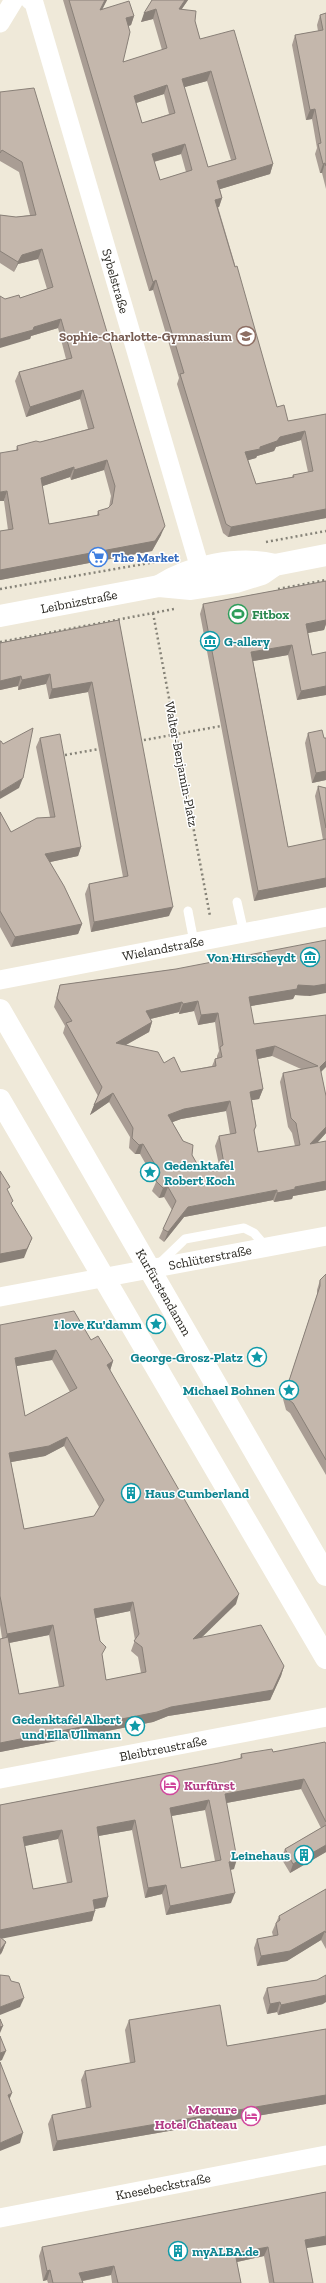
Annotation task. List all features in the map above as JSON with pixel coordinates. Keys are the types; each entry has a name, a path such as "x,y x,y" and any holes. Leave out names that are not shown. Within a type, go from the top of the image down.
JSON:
{"main road":[{"name":"Leibnizstraße","path":"0,616 159,586 191,589 203,578 250,579 275,565 326,555"},
{"name":"Kurfürstendamm","path":"0,1010 153,1268 326,1575"},
{"path":"0,1100 326,1658"}],"street":[{"path":"1,18 14,0"},
{"name":"Sybelstraße","path":"30,0 34,3 203,578"},
{"name":"Wielandstraße","path":"0,980 326,917"},
{"name":"Schlüterstraße","path":"0,1297 326,1236"},
{"name":"Bleibtreustraße","path":"0,1779 326,1717"},
{"name":"Knesebeckstraße","path":"0,2218 326,2155"}],"lane":[{"path":"237,902 244,933"},
{"path":"188,911 194,942"}],"path":[{"path":"265,542 326,531"},
{"path":"0,589 164,560"},
{"path":"271,590 326,580"},
{"path":"0,642 182,607"},
{"name":"Walter-Benjamin-Platz","path":"153,613 210,916"},
{"path":"136,742 221,726"},
{"path":"65,755 99,749"}],"building":[{"path":"69,0 105,0 100,10 129,1 134,16 126,18 130,32 123,62 167,48 156,9 144,13 152,0 185,0 179,9 196,11 195,21 200,39 234,30 273,164 217,181 222,198 215,200 235,267 237,266 277,407 284,405 288,421 326,414 326,509 231,527 226,524 180,374 184,373 156,280 153,282","holes":["211,71 236,159 208,167 182,79","167,85 175,113 142,123 134,96","185,144 192,170 160,180 152,154","305,431 313,471 293,475 294,477 256,484 245,452 260,449 260,447 277,441 280,437"]},
{"path":"326,13 326,166 325,163 323,164 318,144 321,143 315,109 310,110 295,35 323,30 320,15"},
{"path":"34,88 165,526 155,541 0,570 0,531 13,529 7,491 0,492 0,453 18,450 17,446 36,441 40,442 94,428 83,390 30,407 19,372 72,358 61,319 34,327 33,330 0,339 0,296 5,299 19,295 20,298 53,287 42,249 22,255 18,262 0,251 0,215 16,217 36,215 22,162 2,150 0,153 0,92","holes":["107,460 115,486 112,504 108,508 98,511 99,515 49,524 41,478 74,467 74,470"]},
{"path":"326,581 326,620 306,624 312,655 326,652 326,686 301,691 292,645 251,652 288,847 326,839 326,878 258,891 203,604"},
{"path":"119,620 173,907 94,922 89,884 128,876 92,682 52,689 50,674 22,680 21,676 0,681 0,643"},
{"path":"33,728 23,778 0,792 0,741 3,744"},
{"path":"322,730 324,738 326,738 326,771 316,773 308,733"},
{"path":"60,734 81,847 45,854 64,886 82,924 15,937 0,911 0,812 11,832 37,818 55,817 40,738"},
{"path":"318,786 326,788 326,828"},
{"path":"326,940 326,984 314,986 298,985 297,989 249,997 254,1024 326,1015 326,1061 320,1067 326,1096 326,1127 310,1144 326,1141 326,1181 295,1187 295,1189 277,1193 277,1190 188,1207 168,1232 163,1229 176,1201 168,1187 163,1188 156,1181 160,1173 143,1144 139,1145 132,1138 133,1128 113,1093 94,1105 102,1087 66,1023 72,1021 57,998 60,985 176,969","holes":["198,1001 201,1015 218,1013 223,1045 220,1047 222,1057 215,1059 216,1066 181,1072 174,1057 164,1063 158,1052 116,1043 152,1022 146,1011 182,1002 183,1004","275,1046 318,1066 283,1073 291,1118 296,1123 300,1145 258,1152 254,1130 256,1126 250,1092 263,1089 256,1050","230,1101 236,1133 219,1136 224,1164 200,1169 192,1155 193,1145 183,1141 168,1115 184,1109"]},
{"path":"0,1171 10,1187 7,1189 13,1201 11,1203 32,1238 27,1249 0,1254"},
{"path":"326,1274 326,1460 293,1403 289,1400 286,1390 320,1286 320,1280"},
{"path":"74,1311 91,1340 98,1336 113,1361 107,1365 239,1594 193,1639 261,1625 284,1666 273,1690 171,1707 157,1712 0,1743 0,1639 8,1637 19,1694 64,1686 53,1625 7,1634 0,1596 0,1325","holes":["56,1350 77,1388 25,1416 15,1358","67,1437 104,1500 94,1516 24,1529 9,1453 49,1446","133,1602 139,1634 134,1641 142,1647 146,1672 106,1680 102,1654 106,1647 100,1641 94,1609"]},
{"path":"325,1742 326,1822 304,1779 225,1794 237,1859 229,1862 235,1893 170,1906 166,1885 148,1888 135,1820 97,1827 108,1897 93,1900 95,1911 0,1930 0,1805 219,1763 242,1758 241,1754 272,1749 273,1752","holes":["209,1800 221,1860 181,1868 170,1808","62,1830 72,1882 33,1889 23,1837"]},
{"path":"326,1825 326,1845 293,1864 285,1849"},
{"path":"326,1889 326,1933 325,1931 290,1951 261,1956 257,1939 278,1935 276,1923 280,1920 279,1916"},
{"path":"0,1937 6,1942 0,1950"},
{"path":"0,1975 9,1976 11,1981 19,1983 24,1998 0,2007"},
{"path":"326,1975 326,1995 281,2005 280,2002 270,2004 267,1988 317,1980"},
{"path":"220,2005 227,2046 326,2029 326,2095 57,2141 52,2115 91,2107 85,2071 135,2062 129,2020"},
{"path":"0,2019 3,2026 0,2027"},
{"path":"0,2036 6,2051 0,2053"},
{"path":"0,2062 12,2093 8,2095 23,2133 0,2143"},
{"path":"326,2192 326,2236 305,2240 313,2283 274,2283 268,2247 235,2253 241,2283 118,2283 114,2266 79,2273 83,2283 53,2283 50,2270 47,2271 42,2247"}],"place":[{"name":"Sophie-Charlotte-Gymnasium","path":"246,336"},
{"name":"The Market","path":"98,557"},
{"name":"Fitbox","path":"238,614"},
{"name":"G-allery","path":"210,641"},
{"name":"Von Hirscheydt","path":"310,957"},
{"name":"Gedenktafel Robert Koch","path":"150,1172"},
{"name":"I love Ku'damm","path":"156,1324"},
{"name":"George-Grosz-Platz","path":"257,1357"},
{"name":"Michael Bohnen","path":"289,1390"},
{"name":"Haus Cumberland","path":"131,1493"},
{"name":"Gedenktafel Albert und Ella Ullmann","path":"135,1726"},
{"name":"Kurfürst","path":"170,1785"},
{"name":"Leinehaus","path":"304,1855"},
{"name":"Mercure Hotel Chateau","path":"251,2116"},
{"name":"myALBA.de","path":"178,2251"}]}
